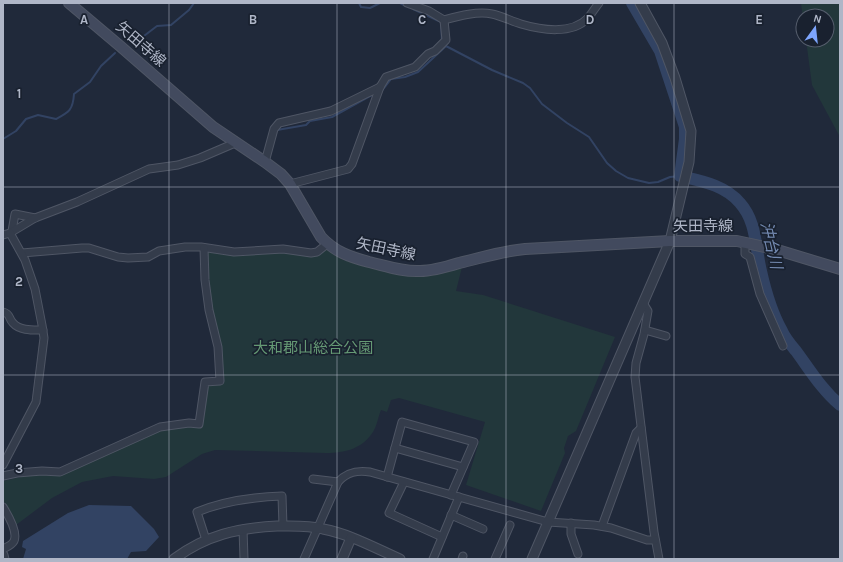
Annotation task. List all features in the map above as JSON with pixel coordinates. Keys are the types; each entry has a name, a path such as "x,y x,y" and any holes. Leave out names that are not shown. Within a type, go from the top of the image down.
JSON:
{"main road":[{"name":"矢田寺線","path":"69,3 208,124 281,174 290,184 313,225 327,244 337,251 353,258 402,270 420,271 441,268 515,250 670,241 719,240 752,243 840,269"}],"street":[{"path":"406,3 429,11 444,20 469,14 491,13 505,17 520,24 541,29 563,28 578,25 587,18 598,3"},
{"path":"532,559 670,241 686,177 691,140 689,121 666,52 640,3"},
{"path":"290,184 348,169 352,164 378,91 386,77 415,67 428,54 435,51 443,44 446,40 444,20"},
{"path":"265,162 274,129 279,123 331,111 378,91"},
{"path":"8,233 35,218 77,202 149,169 190,162 235,143"},
{"path":"8,233 15,214 35,218"},
{"path":"3,465 36,402 44,338 35,289 22,253 8,233"},
{"path":"752,243 745,254 750,257 760,294 783,346"},
{"path":"22,253 89,248 118,257 148,257 165,250 185,247 234,252 283,249 311,253 317,252 327,244"},
{"path":"3,476 16,473 42,471 60,472 160,427 170,424 199,424 205,382 220,381 218,347 209,310 205,280 204,248"},
{"path":"643,303 648,311 635,370 655,540 659,559"},
{"path":"3,312 8,313 12,322 19,326 30,330 43,330"},
{"path":"645,330 666,336"},
{"path":"387,477 402,422 474,442 463,467 451,515 433,559"},
{"path":"602,526 636,433 641,428"},
{"path":"395,448 463,467"},
{"path":"304,559 338,482 341,478 351,473 360,471 387,477 548,522 602,526 647,540 655,540"},
{"path":"313,479 338,482"},
{"path":"404,482 389,513 442,537"},
{"path":"206,540 197,512 227,503 282,496 283,526"},
{"path":"3,507 15,536 14,541 3,549"},
{"path":"451,515 483,529"},
{"path":"571,523 571,534 578,554"},
{"path":"495,559 510,525"},
{"path":"174,559 188,549 223,533 243,529 283,526 318,528 351,538 400,559"},
{"path":"243,529 244,559"},
{"path":"342,559 351,538"},
{"path":"3,555 4,559"}],"green space":[{"path":"801,3 840,3 840,137 812,85 807,48 835,48 835,8 802,8"},
{"name":"大和郡山総合公園","path":"207,250 282,252 314,255 327,250 343,260 394,273 423,276 462,267 456,291 483,295 615,337 576,431 568,436 564,448 565,453 541,511 466,485 485,422 399,398 391,400 387,412 381,410 376,427 369,438 358,446 346,451 326,453 215,450 202,454 166,477 154,479 113,476 82,482 52,498 16,525 3,500 3,481 30,475 66,472 169,426 202,423 206,383 223,382 221,344 211,306"}],"water":[{"path":"89,505 131,506 154,529 159,537 146,551 131,552 127,559 23,559 26,549 22,547 23,541 68,513"}],"waterway":[{"path":"136,42 157,26 171,25 189,10 194,3"},
{"path":"359,3 361,7 370,8 380,3"},
{"path":"400,3 406,6"},
{"name":"沖台川","path":"632,3 660,51 685,127 685,139 680,176 720,188 734,197 746,210 753,227 759,262 772,310 783,334 816,380 840,405"},
{"path":"413,9 441,22 442,41"},
{"path":"444,45 492,70 523,83 530,88 542,104 589,137 607,163 616,171 628,178 649,183 658,182 670,177 680,176"},
{"path":"381,92 391,79 405,77 418,72 446,46"},
{"path":"3,139 16,131 26,119 38,115 56,119 70,110 73,104 74,94 90,82 101,66 115,53"},
{"path":"277,130 306,125 310,121 332,117 376,94"}]}
